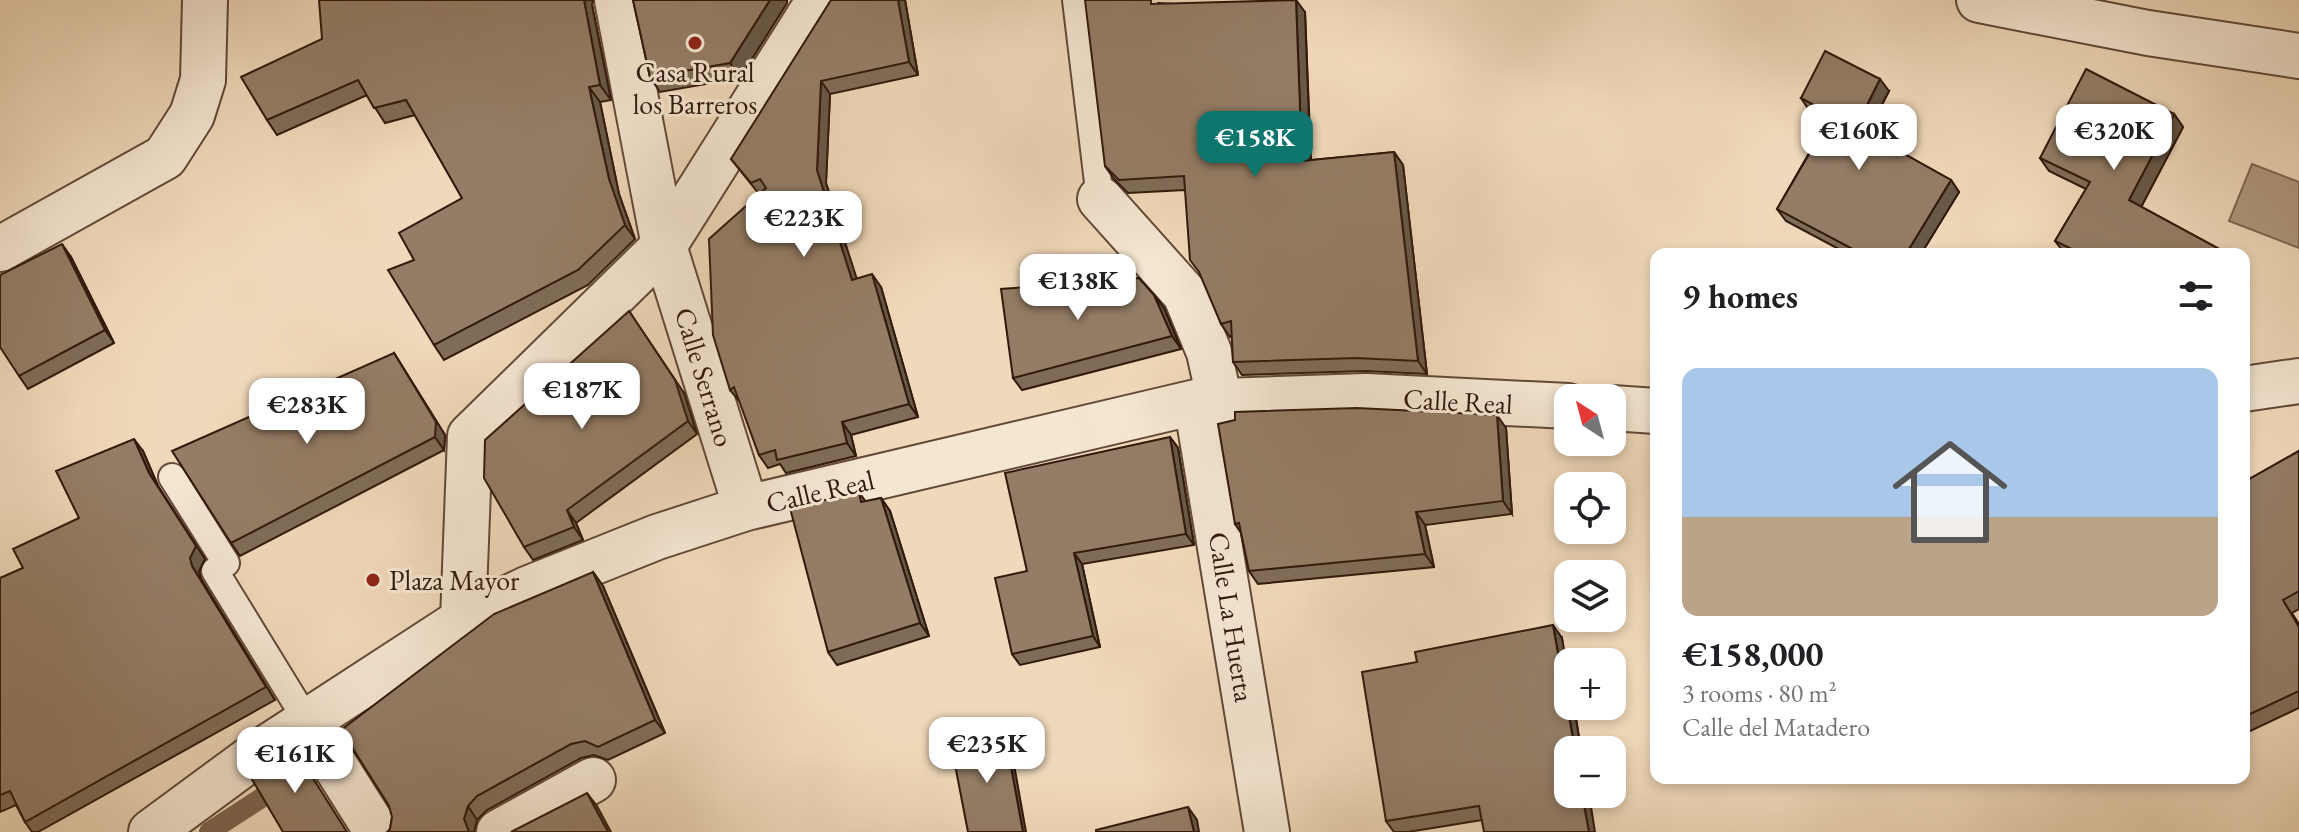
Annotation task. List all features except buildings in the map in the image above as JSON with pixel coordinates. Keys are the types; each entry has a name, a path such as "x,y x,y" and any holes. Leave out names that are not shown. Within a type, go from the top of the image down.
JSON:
{"street":[{"path":"0,249 165,157 192,115 203,80 205,0"},
{"name":"Calle Serrano","path":"617,0 664,246 746,508"},
{"path":"463,620 470,436 664,246 819,0"},
{"path":"1979,0 2037,14 2299,56"},
{"name":"Calle La Huerta","path":"1100,199 1185,294 1209,352 1208,402 1267,832"},
{"path":"2250,388 2299,381"},
{"name":"Calle Real","path":"151,832 307,721 463,620 527,589 643,543 746,508 1208,402 1366,396 1554,405"},
{"path":"307,721 377,832"},
{"path":"499,832 593,780"}],"lane":[{"path":"1076,0 1100,199"},
{"path":"172,477 226,563 215,571 307,721"}],"shaded area":[{"path":"2252,164 2299,182 2299,248 2229,221"}],"waterway":[{"path":"209,832 309,767"}],"place":[{"name":"Casa Rural los Barreros","path":"695,43"},
{"name":"Plaza Mayor","path":"373,580"}]}
